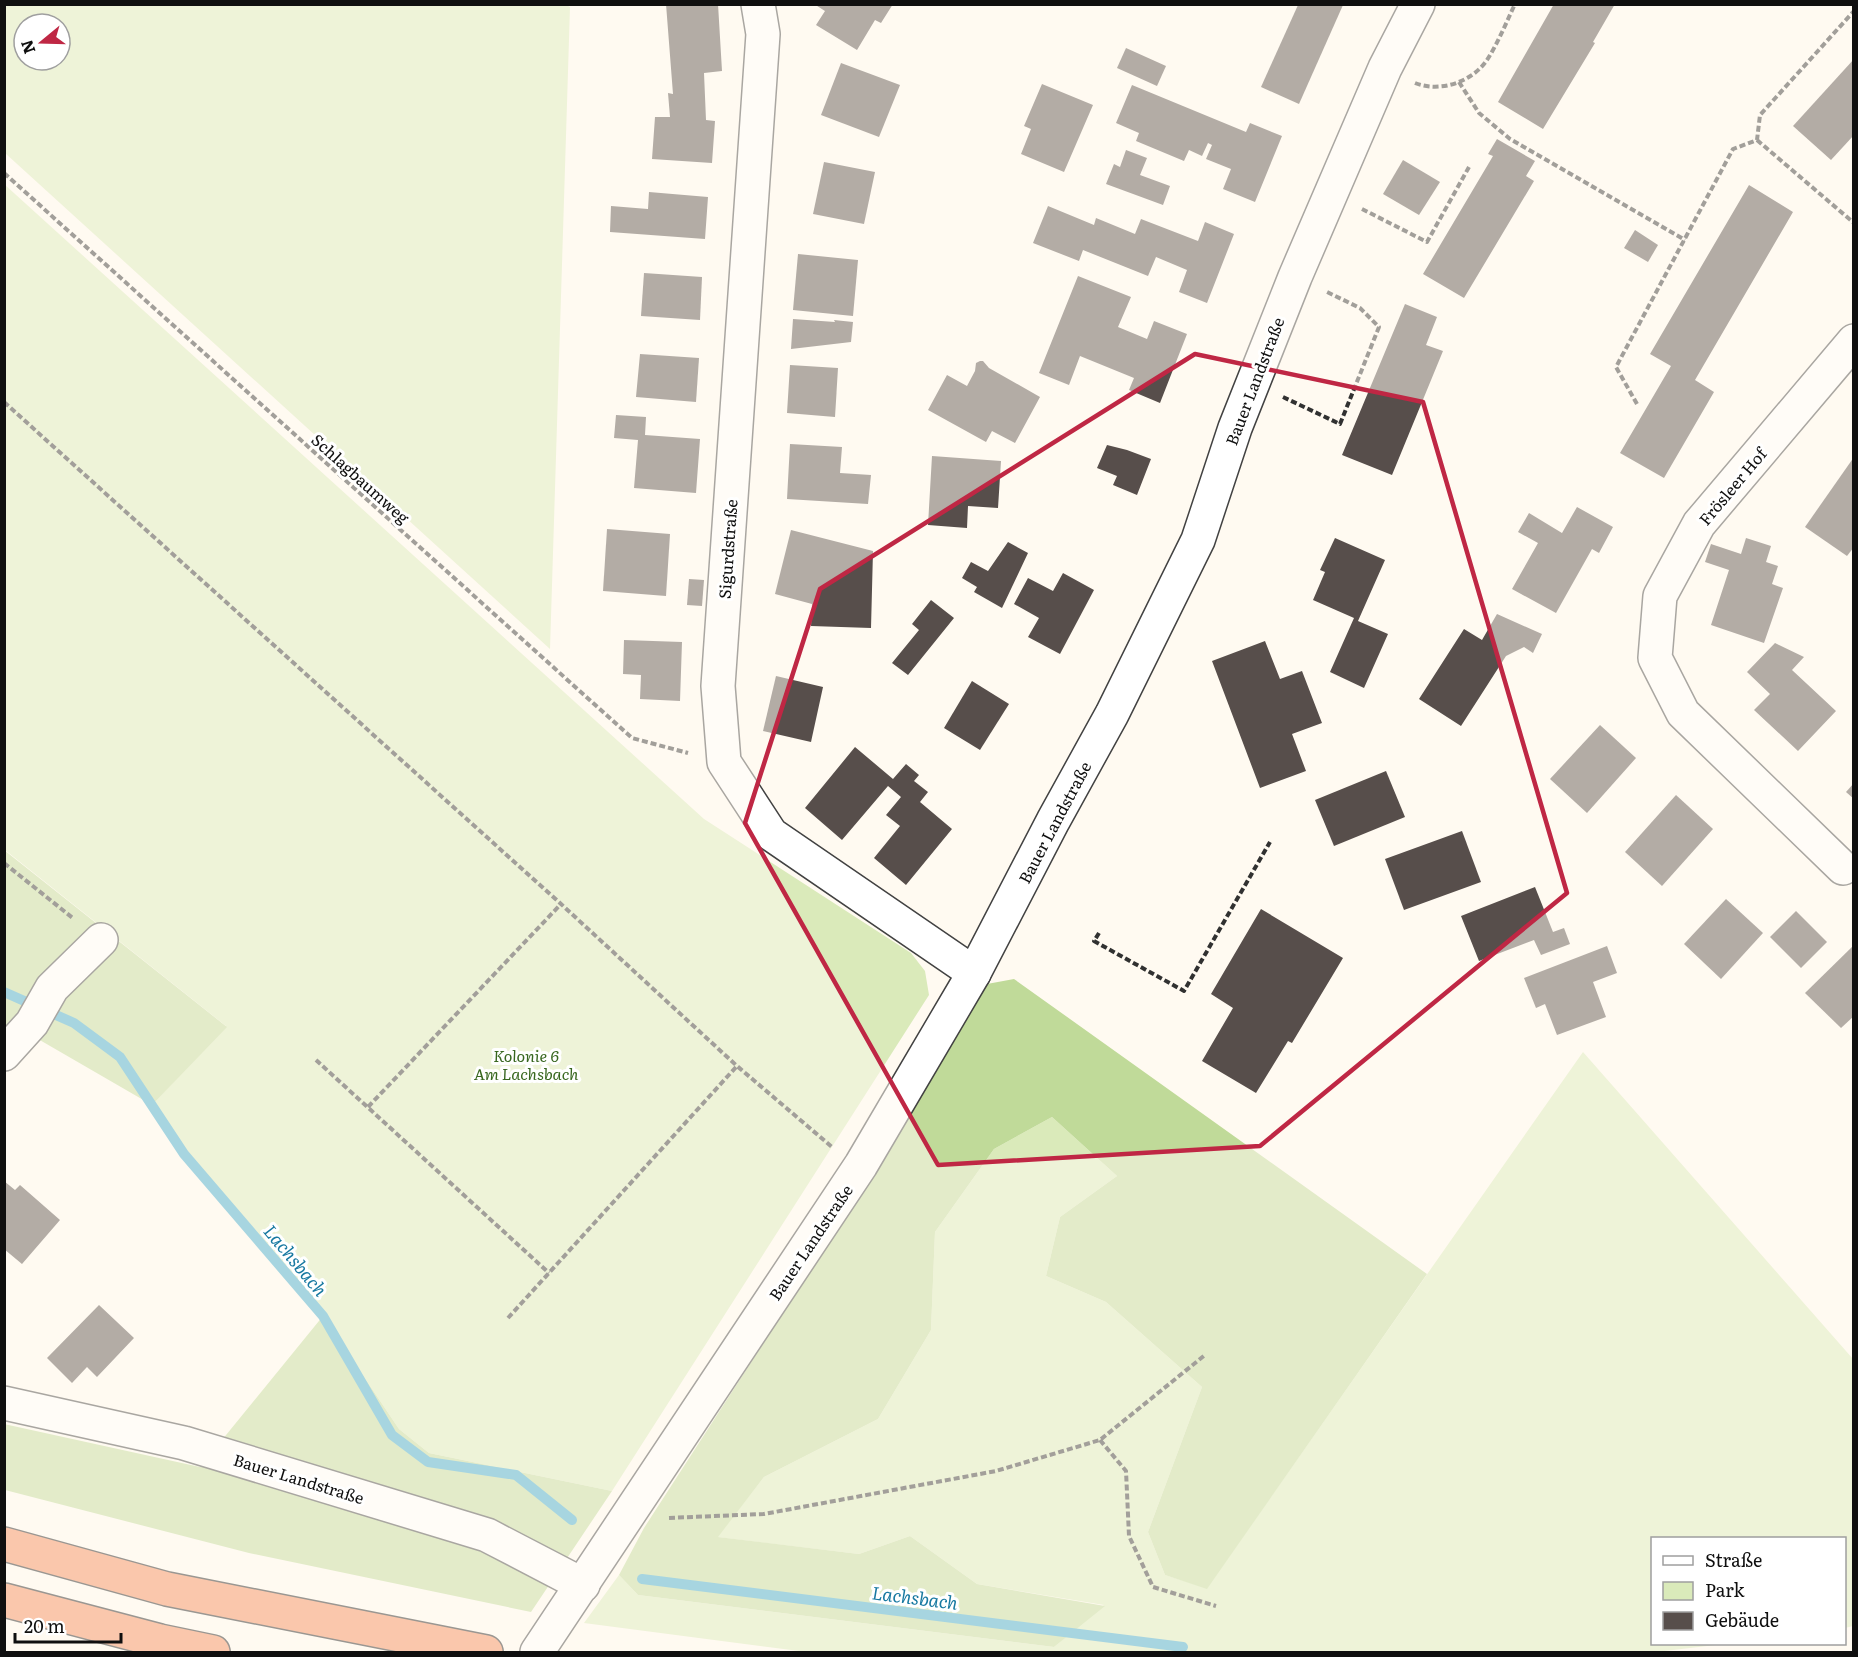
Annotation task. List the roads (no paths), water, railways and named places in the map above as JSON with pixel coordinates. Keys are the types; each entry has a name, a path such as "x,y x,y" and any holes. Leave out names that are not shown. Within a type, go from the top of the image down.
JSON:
{"highway":[{"path":"4,1544 167,1589 486,1653"},
{"path":"4,1600 213,1653"}],"street":[{"name":"Sigurdstraße","path":"758,4 763,34 718,686 723,762 771,834 974,973"},
{"name":"Bauer Landstraße","path":"542,1645 861,1165 974,973 1112,714 1198,540 1235,428 1295,278 1385,68 1418,4"},
{"name":"Frösleer Hof","path":"1844,868 1683,713 1655,658 1660,596 1699,524 1854,341"},
{"path":"4,1054 32,1023 52,988 101,940"},
{"name":"Bauer Landstraße","path":"4,1403 184,1443 487,1535 583,1585"}],"waterway":[{"name":"Lachsbach","path":"4,992 74,1023 120,1057 184,1154 323,1316 392,1435 428,1462 516,1475 572,1520"},
{"name":"Lachsbach","path":"642,1579 1183,1647"}],"park label":[{"name":"Kolonie 6 Am Lachsbach","path":"526,1064"}]}
